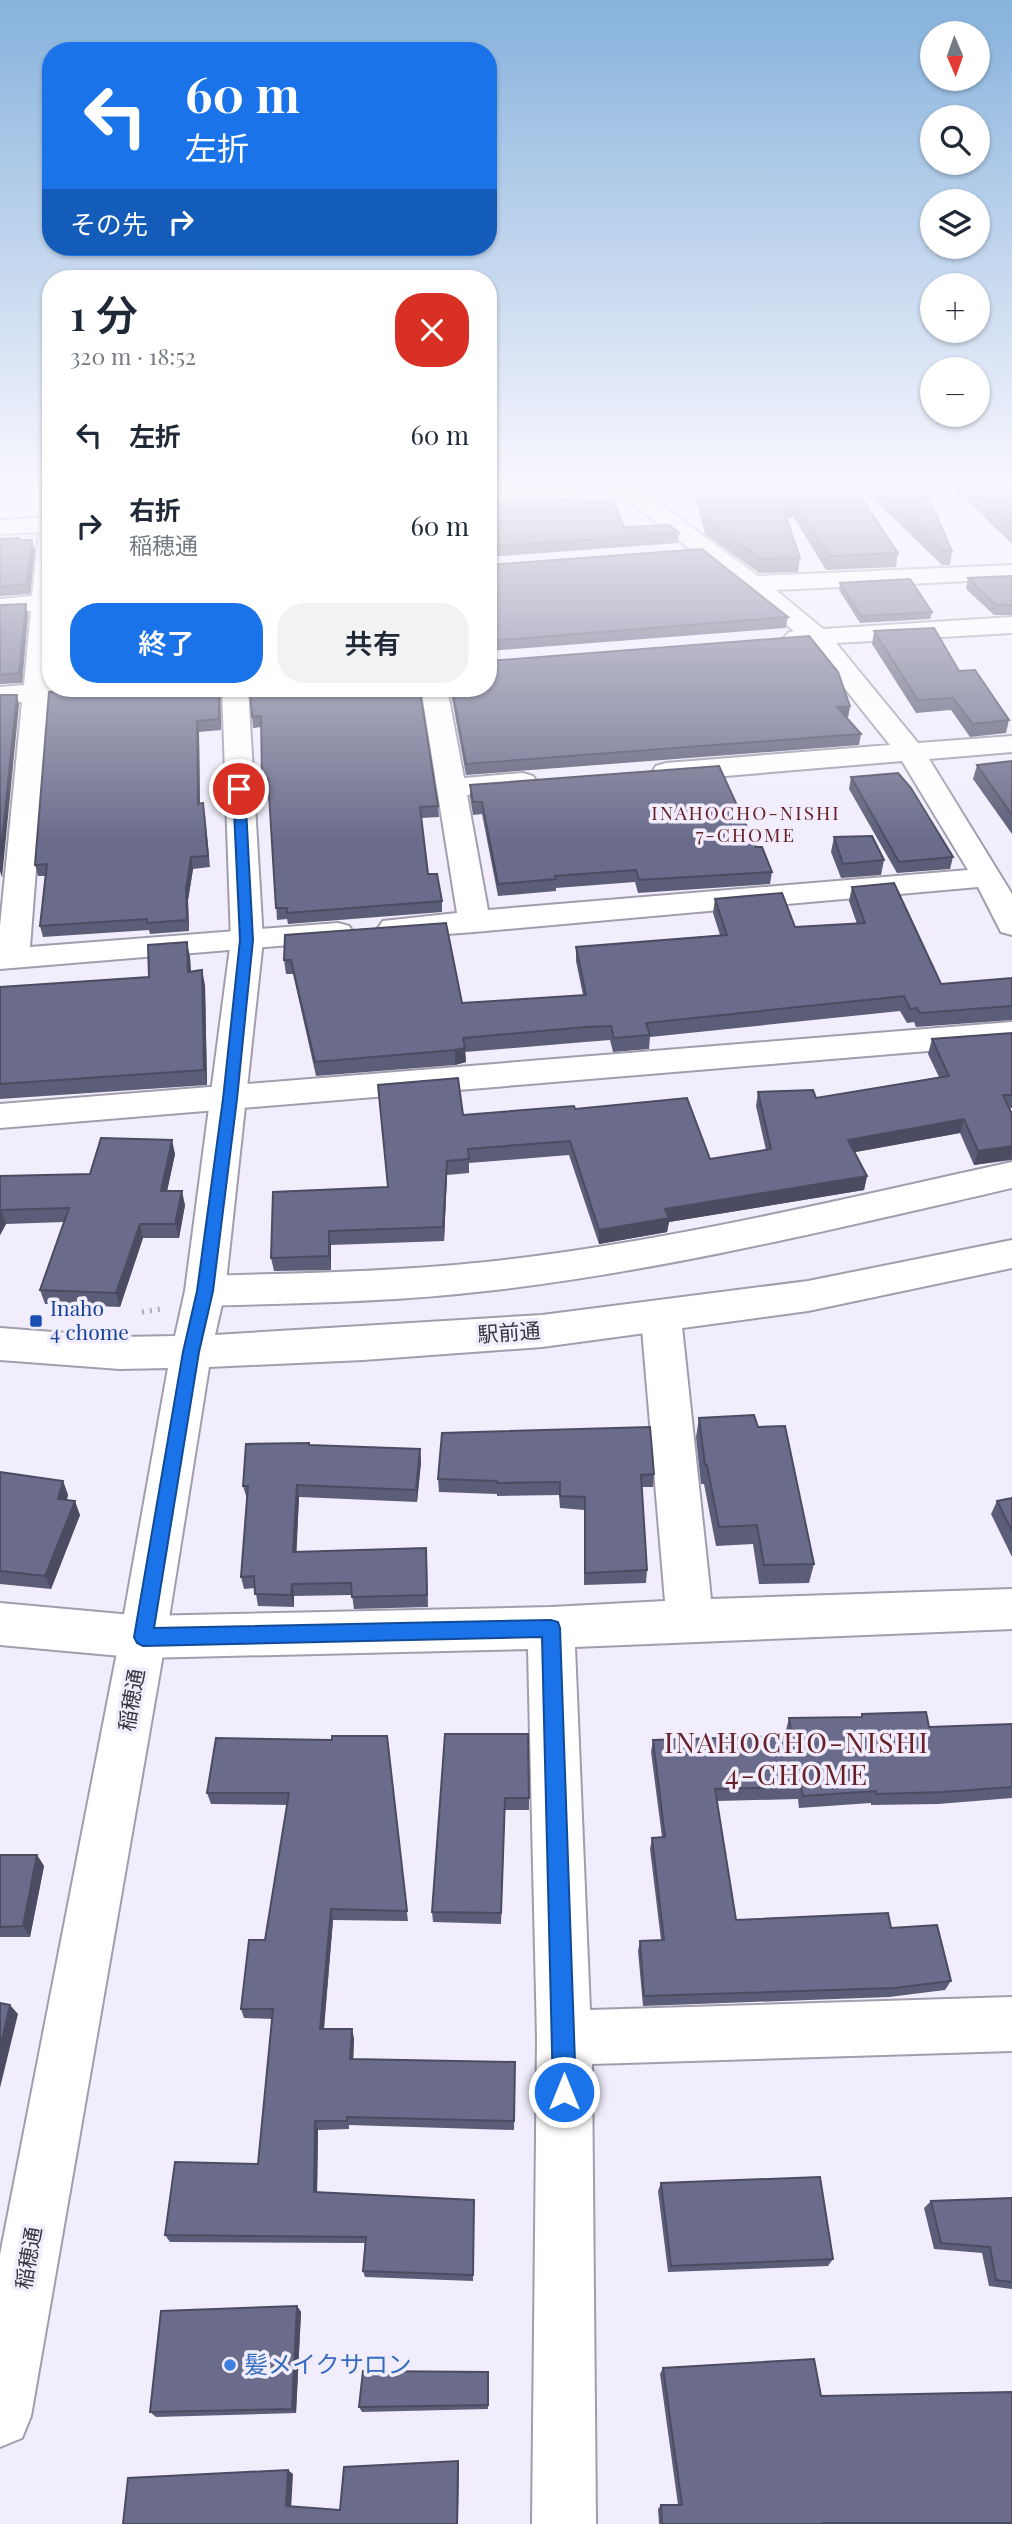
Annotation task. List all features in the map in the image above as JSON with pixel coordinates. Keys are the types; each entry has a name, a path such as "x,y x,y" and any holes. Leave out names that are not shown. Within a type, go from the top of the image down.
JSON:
{"street":[{"path":"778,605 816,636 912,754 988,877 1012,925"},
{"path":"42,616 36,692 13,818 7,958 474,922 988,877"},
{"path":"775,639 1012,625"},
{"path":"0,695 42,692"},
{"name":"稲穂通","path":"0,2416 143,1637 191,1352 205,1291 247,940 234,697"},
{"path":"436,697 474,922"},
{"path":"641,774 1012,744"},
{"path":"451,788 546,781"},
{"path":"0,1116 1012,1032"},
{"path":"205,1291 379,1285 525,1271 668,1247 1012,1175"},
{"name":"駅前通","path":"0,1345 120,1353 191,1352 542,1331 808,1296 1012,1254"},
{"path":"661,1317 690,1620"},
{"path":"0,1624 143,1637 551,1628 690,1620 1012,1609"},
{"path":"551,1628 564,2038 564,2524"},
{"path":"564,2038 1012,2024"}],"building":[{"path":"0,605 26,605 19,673 0,675"},
{"path":"497,605 773,605 788,617 497,640"},
{"path":"854,605 927,605 932,612 861,616"},
{"path":"934,628 959,671 975,670 1009,720 973,724 953,698 918,700 874,631"},
{"path":"809,636 838,672 850,706 837,707 861,734 466,764 454,697 497,697 497,660"},
{"path":"0,695 17,695 0,861"},
{"path":"49,697 219,697 219,719 197,721 198,804 203,803 208,856 191,857 186,889 187,920 147,923 147,919 40,926 47,864 35,865"},
{"path":"251,697 421,697 438,806 420,807 428,874 437,874 442,901 287,913 287,908 276,908 268,778 262,778 261,716 252,717"},
{"path":"1012,761 1012,815 977,765"},
{"path":"719,766 756,847 762,847 772,872 639,880 636,870 555,876 556,879 498,884 482,802 473,802 470,785"},
{"path":"898,773 911,788 953,857 899,862 851,777"},
{"path":"872,836 884,860 843,864 834,837"},
{"path":"894,883 941,984 1012,978 1012,1006 920,1013 917,1008 910,1009 904,996 646,1023 650,1035 614,1038 611,1026 586,1027 463,1038 465,1048 455,1050 315,1062 291,960 284,960 285,935 446,923 462,1003 586,995 576,947 727,935 715,899 782,893 795,927 865,923 852,887"},
{"path":"187,942 188,972 202,970 204,1070 0,1084 0,987 149,977 148,945"},
{"path":"1012,1033 1012,1095 1003,1095 1012,1114 1012,1146 978,1151 964,1119 848,1140 867,1176 665,1209 669,1218 599,1230 570,1141 468,1149 469,1159 447,1161 443,1227 329,1231 329,1256 271,1258 273,1192 388,1187 378,1085 458,1078 463,1115 574,1106 575,1109 687,1098 710,1159 771,1149 758,1092 813,1090 816,1098 949,1076 932,1039"},
{"path":"101,1138 172,1140 161,1191 182,1191 175,1224 140,1224 116,1293 40,1290 69,1208 0,1212 0,1176 90,1174"},
{"path":"754,1415 758,1427 785,1426 814,1564 764,1565 757,1525 719,1527 705,1465 699,1418"},
{"path":"650,1427 654,1474 641,1475 647,1570 585,1573 585,1497 560,1496 560,1482 497,1483 438,1479 442,1433"},
{"path":"309,1443 420,1449 416,1490 297,1485 293,1552 426,1548 427,1595 352,1597 351,1583 292,1584 291,1595 255,1594 254,1576 241,1577 248,1486 243,1486 246,1444"},
{"path":"0,1472 63,1481 58,1499 75,1501 45,1576 0,1571"},
{"path":"1012,1498 1012,1531 997,1501"},
{"path":"926,1712 929,1727 1012,1724 1012,1787 803,1796 801,1787 715,1789 736,1920 888,1913 891,1928 937,1925 951,1981 894,1988 644,1996 640,1941 664,1940 652,1838 665,1837 653,1740 792,1736 789,1718 862,1717 862,1714"},
{"path":"445,1734 528,1734 529,1798 505,1798 501,1913 432,1912"},
{"path":"332,1736 387,1736 407,1911 331,1909 320,2029 352,2029 350,2059 515,2062 514,2121 347,2117 347,2121 315,2121 314,2192 474,2200 473,2275 363,2271 366,2237 165,2235 175,2162 258,2164 273,2009 241,2009 249,1940 265,1940 289,1793 207,1793 216,1738 332,1740"},
{"path":"0,1855 37,1855 23,1926 0,1927"},
{"path":"0,2003 10,2005 0,2048"},
{"path":"820,2177 833,2259 671,2266 661,2183"},
{"path":"1012,2198 1012,2282 996,2280 990,2247 941,2243 931,2201"},
{"name":"髪メイクサロン","path":"297,2306 292,2409 150,2412 161,2311"},
{"path":"814,2359 821,2396 1012,2392 1012,2523 662,2524 661,2505 682,2505 663,2368"},
{"path":"363,2371 488,2372 488,2405 359,2407"},
{"path":"458,2461 457,2524 123,2524 128,2478 288,2470 286,2506 340,2510 344,2467"}],"place":[{"name":"Inaho 4 chome","path":"36,1321"},
{"name":"髪メイクサロン","path":"230,2365"}],"district":[{"name":"INAHOCHO-NISHI 7-CHOME","path":"746,824"},
{"name":"INAHOCHO-NISHI 4-CHOME","path":"797,1759"}],"route":[{"path":"239,789 247,940 230,1099 205,1291 191,1352 143,1637 551,1628 564,2092"}]}
